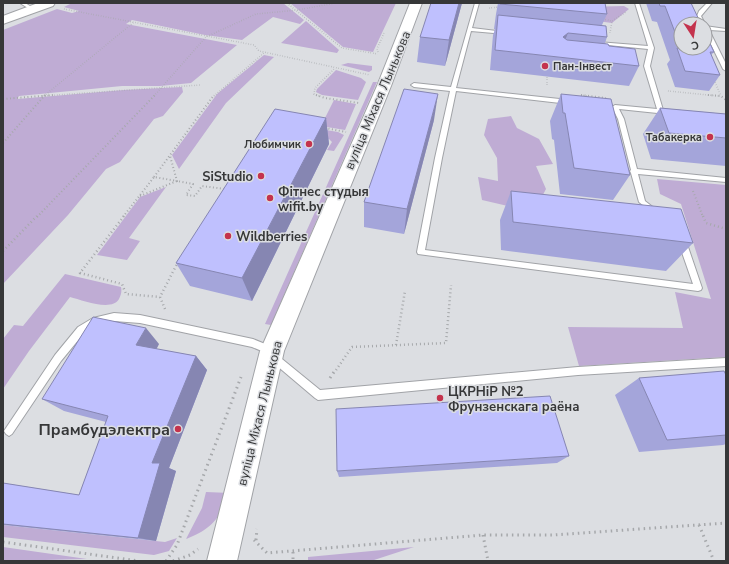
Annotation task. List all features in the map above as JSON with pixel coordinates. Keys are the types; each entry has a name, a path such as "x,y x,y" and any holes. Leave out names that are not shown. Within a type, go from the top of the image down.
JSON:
{"street":[{"name":"вуліца Міхася Лынькова","path":"222,561 272,351 384,86 416,3"},
{"path":"3,20 33,9 53,5"}],"lane":[{"path":"22,3 33,9"},
{"path":"477,3 469,29 437,160 421,252 698,288 680,236"},
{"path":"699,16 710,3"},
{"path":"637,4 651,48 647,66 660,111"},
{"path":"469,29 513,33"},
{"path":"713,29 726,30"},
{"path":"594,42 651,48"},
{"path":"713,43 725,66"},
{"path":"639,65 647,66"},
{"path":"414,85 577,103"},
{"path":"608,106 674,113"},
{"path":"615,107 621,119 642,202 660,215"},
{"path":"633,171 726,180"},
{"path":"9,431 58,358 81,330 96,321 114,317 140,319 253,343 272,351 280,362 318,395 578,371 726,362"}],"path":[{"path":"288,3 342,48 381,55"},
{"path":"3,251 162,88 206,37 256,14 297,10 336,3"},
{"path":"596,18 612,21 637,4"},
{"path":"53,5 206,37 254,45 259,51 373,76"},
{"path":"475,10 505,7"},
{"path":"608,44 612,21"},
{"path":"3,143 44,96 134,22"},
{"path":"160,297 126,294 122,284 80,273 154,178 216,94 266,52"},
{"path":"335,68 315,88 313,91 314,94 325,98 361,103"},
{"path":"547,92 548,77"},
{"path":"708,78 720,80"},
{"path":"3,99 124,89 200,85"},
{"path":"657,103 667,91 721,96 726,100"},
{"path":"578,95 610,98"},
{"path":"318,127 348,132"},
{"path":"170,156 177,181"},
{"path":"688,177 706,223 726,229"},
{"path":"154,178 193,184 186,195 195,196 202,186 225,189"},
{"path":"139,196 177,181"},
{"path":"220,196 228,183"},
{"path":"165,310 160,297 172,270 180,258"},
{"path":"318,395 352,347 446,343 451,285"},
{"path":"396,345 405,291"},
{"path":"256,540 267,553 483,535 553,535 726,523"},
{"path":"699,525 714,561"},
{"path":"483,535 488,561"},
{"path":"3,542 139,561"},
{"path":"173,561 190,555 201,546"},
{"path":"293,552 293,561"}],"shaded area":[{"path":"72,3 283,3 304,20 300,24 273,17 242,40 205,35 132,20 126,24 237,45 191,83 160,86 122,86 19,96 17,99 124,90 182,87 183,92 163,116 154,119 120,162 106,169 68,215 3,284 3,30 57,9 72,13 79,11 64,7"},
{"path":"290,3 396,3 373,52 343,47"},
{"path":"538,3 586,7 624,6 629,9 612,23 537,13"},
{"path":"306,21 339,50 337,53 281,43"},
{"path":"264,55 274,57 226,103 179,169 172,155 217,94"},
{"path":"348,63 372,66 372,70 369,72 341,65"},
{"path":"336,70 361,78 366,82 358,100 322,95 316,92 317,89"},
{"path":"373,82 377,82 271,325 265,324"},
{"path":"334,100 356,104 345,130 321,126"},
{"path":"511,116 517,128 539,139 553,164 536,166 546,189 534,212 482,200 478,177 498,181 497,158 484,135 488,119"},
{"path":"326,130 338,132 344,135 334,151 327,150 332,142 329,139 321,138"},
{"path":"657,179 726,185 726,357 579,366 568,327 683,328 675,292 711,299 681,204 660,194"},
{"path":"166,187 129,238 140,241 127,260 97,255 140,197"},
{"path":"65,274 121,287 120,298 115,303 104,305 70,297 29,351 3,389 3,339 14,325 23,326"},
{"path":"206,492 230,493 222,510 214,522 202,531 186,539 202,508"},
{"path":"3,525 165,542 177,538 169,551 154,555 3,537"},
{"path":"3,547 87,559 3,561"},
{"path":"414,547 371,561 308,561 308,557"}],"building":[{"path":"431,3 459,3 449,40 420,37"},
{"path":"605,3 607,14 500,4"},
{"path":"659,3 691,3 697,16 673,16 673,27 665,6 660,6"},
{"path":"498,15 606,26 607,37 568,33 563,37 567,40 608,44 609,46 635,49 639,66 495,50"},
{"path":"680,56 712,56 720,75 685,71"},
{"path":"404,89 438,94 407,209 364,202"},
{"path":"561,94 611,99 630,175 574,168 565,113 563,113"},
{"path":"660,108 726,114 726,138 669,133"},
{"path":"275,109 326,118 242,278 176,263"},
{"path":"511,191 681,209 693,243 513,222"},
{"path":"93,317 146,328 136,345 196,356 152,463 160,463 138,538 3,524 3,483 79,495 108,416 42,399"},
{"path":"724,371 726,375 726,435 667,440 639,378"},
{"path":"550,396 569,456 337,471 336,409"}],"place":[{"name":"Пан-Інвест","path":"545,66"},
{"name":"Табакерка","path":"710,137"},
{"name":"Любимчик","path":"309,144"},
{"name":"SiStudio","path":"261,176"},
{"name":"Фітнес студыя wifit.by","path":"270,198"},
{"name":"Wildberries","path":"228,236"},
{"name":"ЦКРНіР №2 Фрунзенскага раёна","path":"440,398"},
{"name":"Прамбудэлектра","path":"178,429"}]}
